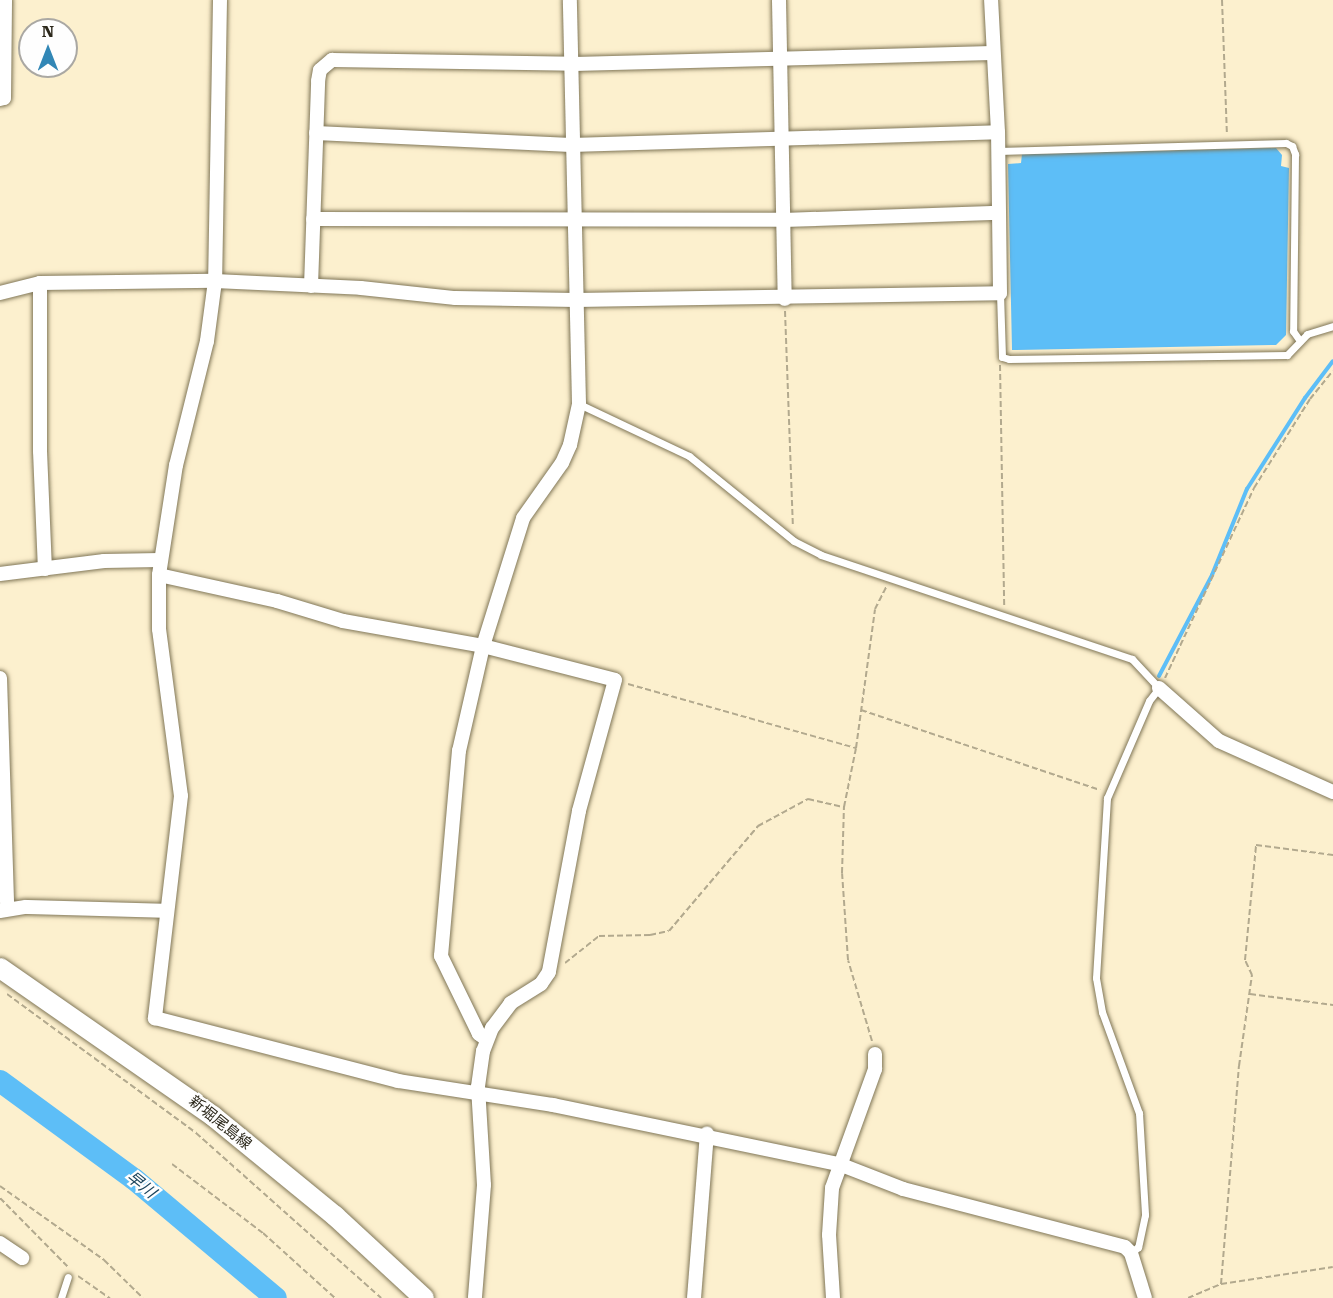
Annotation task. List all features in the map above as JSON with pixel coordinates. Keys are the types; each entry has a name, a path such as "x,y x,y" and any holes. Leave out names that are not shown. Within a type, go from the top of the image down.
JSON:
{"main road":[{"name":"新堀尾島線","path":"0,968 213,1116 424,1298"}],"street":[{"path":"0,99 4,98 2,0"},
{"path":"220,0 215,282 207,341 176,465 159,575 159,629 180,796 153,1012 160,1021 398,1081 707,1134 839,1164 903,1189 1108,1241 1131,1253 1145,1298"},
{"path":"486,1039 479,1034 441,956 459,752 483,646 523,518 562,463 570,445 579,404 573,222 574,64 570,0"},
{"path":"779,0 784,299"},
{"path":"0,294 40,283 215,282 311,286 455,298 576,300 784,299 1000,293 998,132 992,53 991,0"},
{"path":"311,286 320,70 332,60 574,64 992,53"},
{"path":"316,133 572,145 998,132"},
{"path":"314,219 573,222 783,220 999,213"},
{"path":"40,283 40,452 45,569"},
{"path":"0,574 104,561 160,560"},
{"path":"159,575 277,601 343,621 483,646 615,680 579,811 549,972 541,984 510,1003 486,1039 480,1094 484,1185 473,1297"},
{"path":"0,678 4,909 165,911"},
{"path":"1159,688 1219,741 1333,792"},
{"path":"833,1298 829,1235 832,1188 875,1069 875,1054"},
{"path":"694,1298 707,1134"},
{"path":"0,1243 22,1258"}],"lane":[{"path":"998,151 1286,143 1292,146 1295,154 1293,331 1300,341"},
{"path":"1000,293 1002,357 1287,355 1307,334 1333,326"},
{"path":"579,404 689,456 794,541 821,555 1132,659 1159,688 1149,700 1109,793 1096,978 1102,1012 1139,1113 1145,1215 1138,1246 1131,1253"},
{"path":"61,1298 68,1277"}],"path":[{"path":"1222,0 1227,145"},
{"path":"784,299 794,541"},
{"path":"1002,357 1005,616"},
{"path":"1159,688 1184,645 1254,488 1310,399 1333,371"},
{"path":"875,1054 848,960 842,873 844,807 856,748 875,609 890,579"},
{"path":"615,680 856,748"},
{"path":"861,710 1109,793"},
{"path":"549,972 599,936 650,935 669,931 758,826 808,799 844,807"},
{"path":"1221,1284 1237,1088 1252,975 1245,960 1247,914 1252,904 1256,845 1333,855"},
{"path":"0,989 196,1133 381,1298"},
{"path":"1250,994 1333,1005"},
{"path":"172,1164 263,1233 335,1298"},
{"path":"0,1186 104,1260 143,1298"},
{"path":"0,1198 70,1269 110,1298"},
{"path":"1188,1298 1221,1284 1333,1267"}],"water":[{"path":"1276,148 1282,155 1281,166 1289,168 1286,335 1276,345 1012,350 1008,164 1021,163 1022,154"}],"waterway":[{"path":"1159,676 1212,575 1247,489 1305,398 1333,361"},
{"name":"早川","path":"0,1081 134,1179 276,1298"}]}
